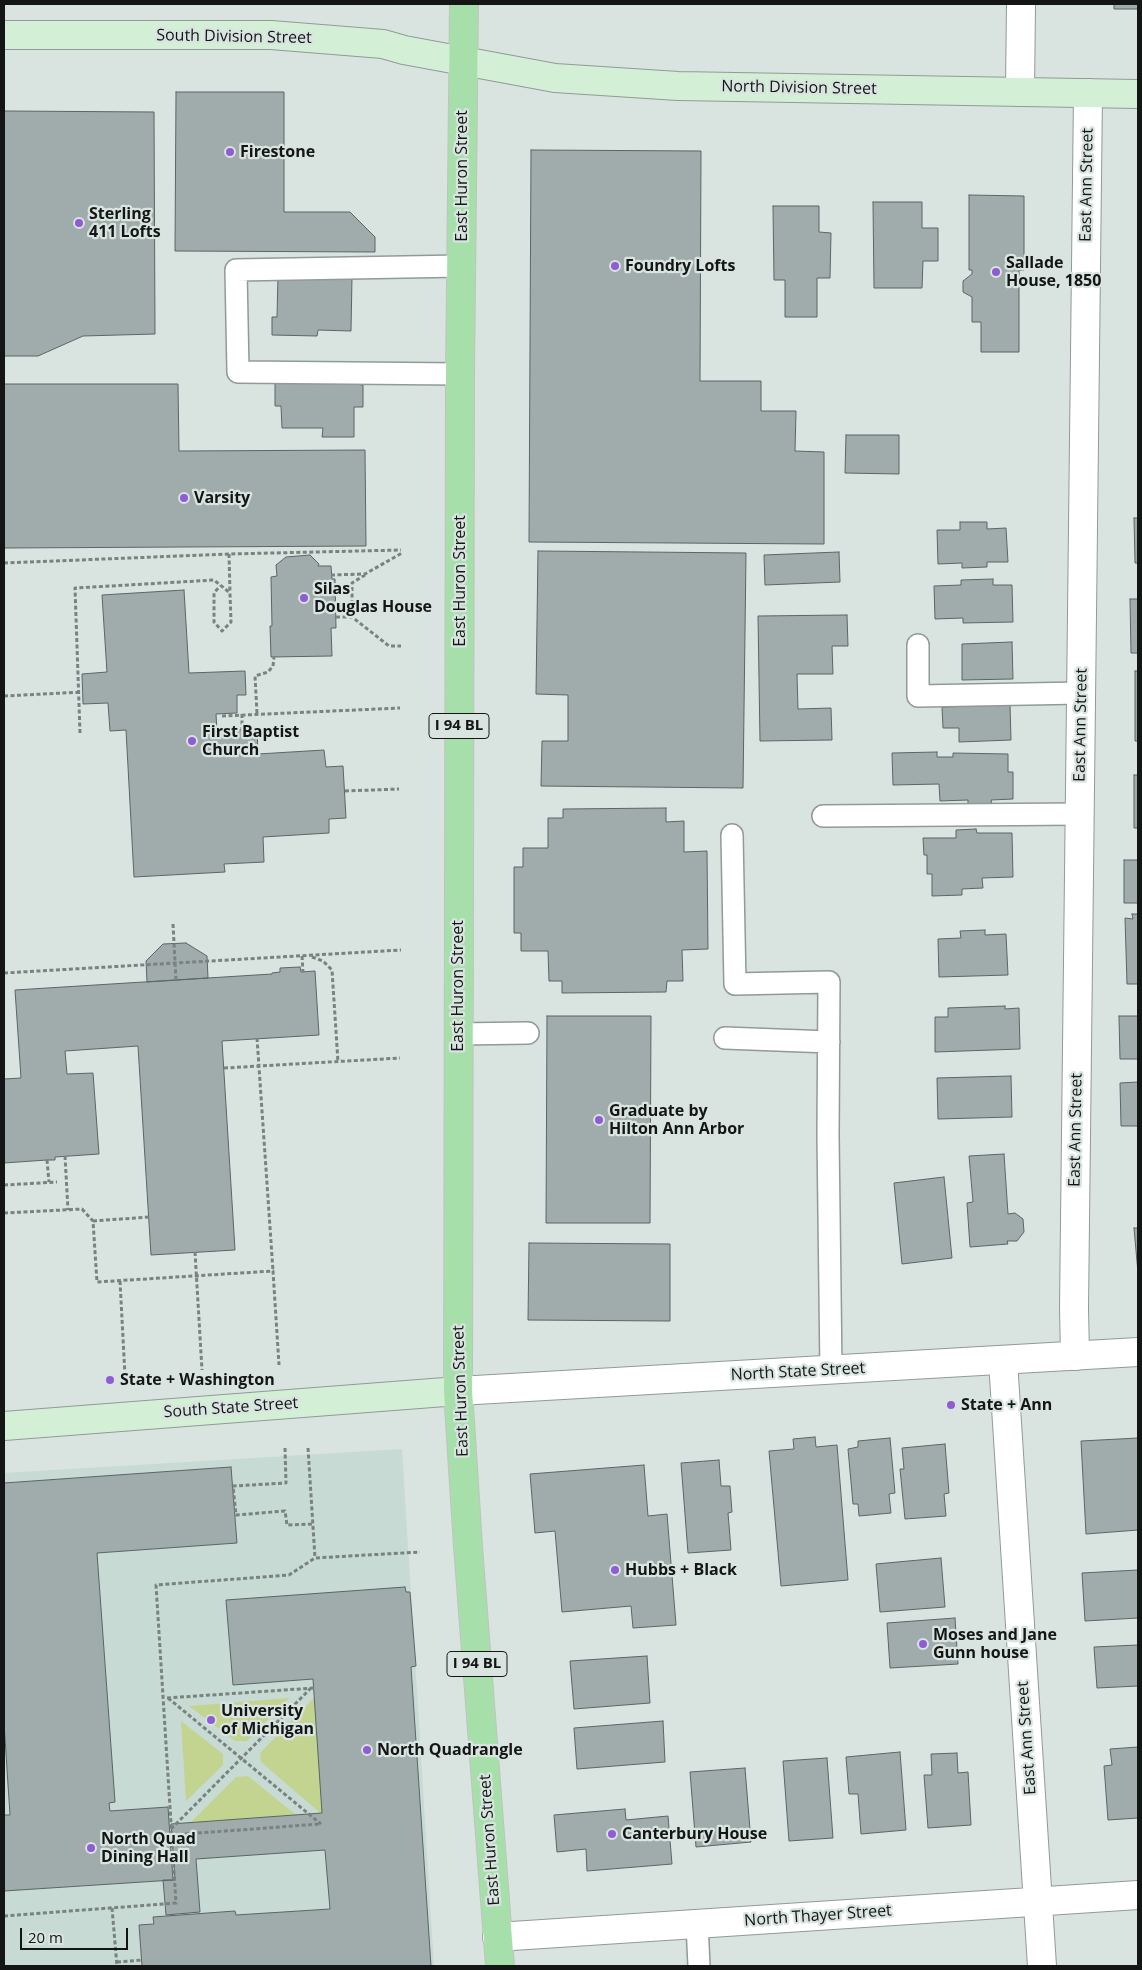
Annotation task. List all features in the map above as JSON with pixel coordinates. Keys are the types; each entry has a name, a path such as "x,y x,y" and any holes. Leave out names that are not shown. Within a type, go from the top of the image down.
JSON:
{"main road":[{"name":"East Huron Street","path":"464,4 460,374 458,1391 500,1966"},
{"name":"South Division Street","path":"4,35 272,35 382,44 404,50 462,60"},
{"name":"North Division Street","path":"462,60 555,78 678,86 1138,94"},
{"name":"South State Street","path":"4,1426 458,1391"}],"street":[{"path":"1020,92 1021,4"},
{"name":"East Ann Street","path":"1075,1356 1088,93"},
{"name":"North State Street","path":"458,1391 1138,1352"},
{"name":"East Ann Street","path":"1003,1360 1042,1966"},
{"name":"North Thayer Street","path":"497,1937 1138,1895"}],"lane":[{"path":"460,374 238,372 236,270 461,266"},
{"path":"918,645 918,696 1081,693"},
{"path":"824,816 1080,814"},
{"path":"732,835 735,984 829,982 828,1135 831,1370"},
{"path":"458,1034 528,1034"},
{"path":"725,1038 829,1042"},
{"path":"697,1924 699,1966"}],"path":[{"path":"4,564 229,554 401,551 352,583 352,617"},
{"path":"220,586 214,593 214,622 222,631 231,622 229,554"},
{"path":"331,575 365,574"},
{"path":"80,733 75,588 214,580 230,593"},
{"path":"336,617 352,617 389,646 401,646"},
{"path":"257,713 254,676 268,672 273,666 274,657"},
{"path":"4,696 83,692"},
{"path":"222,716 231,714 400,708"},
{"path":"242,714 242,730"},
{"path":"345,791 399,789"},
{"path":"173,924 176,980"},
{"path":"4,973 400,950"},
{"path":"302,956 303,972"},
{"path":"308,956 323,961 332,970 338,1062"},
{"path":"257,1038 279,1365"},
{"path":"224,1068 400,1058"},
{"path":"65,1156 68,1210"},
{"path":"48,1160 49,1182"},
{"path":"4,1185 57,1182"},
{"path":"4,1213 82,1209 93,1221 97,1282 273,1271"},
{"path":"93,1221 149,1217"},
{"path":"195,1252 202,1370"},
{"path":"120,1281 125,1376"},
{"path":"285,1448 286,1483 233,1486 236,1515 286,1511 287,1525 313,1524"},
{"path":"308,1448 314,1558"},
{"path":"4,1916 176,1903 166,1698 156,1585 289,1575 314,1558 420,1552"},
{"path":"166,1698 312,1688 171,1829"},
{"path":"166,1698 321,1824 172,1835"},
{"path":"112,1908 117,1964 142,1960"}],"shaded area":[{"name":"University of Michigan","path":"402,1449 434,1966 4,1966 4,1473"}],"green space":[{"path":"317,1695 325,1817 261,1762 260,1753"},
{"path":"289,1698 247,1741 235,1741 189,1706"},
{"path":"181,1721 223,1754 223,1765 186,1801"},
{"path":"248,1776 296,1815 190,1823 236,1777"}],"building":[{"path":"1114,4 1138,4 1138,9 1114,9"},
{"name":"Firestone","path":"176,92 284,92 284,212 350,212 375,237 375,252 175,251"},
{"name":"Sterling 411 Lofts","path":"4,111 154,112 155,334 83,336 38,356 4,356"},
{"name":"Foundry Lofts","path":"531,150 701,151 700,381 761,381 761,411 796,411 795,451 824,452 824,544 529,542"},
{"name":"Sallade House, 1850","path":"969,195 1024,196 1024,270 1019,270 1019,352 981,352 981,322 972,322 972,297 963,292 963,281 972,274 972,270 969,270"},
{"path":"873,202 922,202 922,228 938,228 938,261 923,261 922,288 874,288"},
{"path":"773,206 819,206 819,232 831,233 830,278 817,278 817,317 785,317 785,280 774,280"},
{"path":"278,276 352,277 351,331 318,330 317,336 272,335 272,317 277,317"},
{"path":"354,377 354,384 363,385 363,407 354,407 354,437 322,437 323,428 282,428 281,406 275,406 275,378"},
{"name":"Varsity","path":"4,384 178,384 179,451 365,450 366,546 4,548"},
{"path":"846,435 899,435 899,474 845,473"},
{"path":"1134,518 1138,518 1138,563 1135,563"},
{"path":"960,522 987,522 987,529 1006,528 1008,562 987,562 987,567 962,568 962,563 938,564 937,530 960,530"},
{"path":"538,551 746,553 743,788 541,786 542,741 568,741 568,695 536,694"},
{"path":"839,552 840,582 765,585 764,555"},
{"name":"Silas Douglas House","path":"310,555 319,564 318,566 331,566 332,579 335,579 336,628 331,628 332,656 271,657 271,577 277,576 276,565 286,557"},
{"path":"993,579 993,585 1012,585 1013,622 963,623 963,618 935,619 934,586 961,585 961,580"},
{"name":"First Baptist Church","path":"184,590 189,673 245,671 246,695 237,695 237,713 216,714 217,731 257,729 258,754 324,750 326,767 343,766 346,818 329,819 329,833 263,837 264,862 224,864 225,872 134,877 126,730 110,731 108,703 83,704 82,674 107,672 102,595"},
{"path":"1130,599 1138,599 1138,653 1131,653"},
{"path":"847,615 848,646 832,646 833,674 797,674 798,709 831,708 832,740 760,741 758,616"},
{"path":"1012,642 1013,679 962,680 962,644"},
{"path":"1135,671 1138,671 1138,741 1135,741"},
{"path":"1010,705 1011,740 959,742 959,728 943,728 942,707"},
{"path":"937,752 937,757 953,757 953,753 1008,754 1008,772 1013,772 1013,799 991,800 992,804 968,804 968,800 940,801 939,784 893,785 892,753"},
{"path":"1134,775 1138,775 1138,828 1134,828"},
{"path":"666,808 666,822 684,821 684,852 707,851 708,949 682,950 683,981 667,981 666,992 562,993 562,981 549,981 548,951 521,951 521,933 514,933 514,867 523,867 523,848 548,848 548,818 563,818 563,809"},
{"path":"976,829 977,833 1012,833 1013,877 982,878 983,888 962,889 962,895 932,896 932,874 927,874 927,855 924,855 923,838 956,838 956,830"},
{"path":"1124,860 1138,860 1138,903 1124,903"},
{"path":"1132,914 1138,914 1138,984 1127,984 1125,918 1133,919"},
{"path":"985,930 985,935 1006,934 1008,975 939,977 938,939 961,938 960,931"},
{"path":"186,943 207,956 208,978 147,982 146,961 163,944"},
{"path":"300,967 301,972 315,971 319,1035 222,1041 235,1250 151,1255 138,1046 65,1051 67,1074 93,1073 99,1154 55,1157 55,1160 4,1163 4,1079 21,1078 15,990 272,974 280,972 280,968"},
{"path":"1005,1006 1005,1009 1019,1008 1020,1049 935,1052 935,1017 948,1017 948,1008"},
{"name":"Graduate by Hilton Ann Arbor","path":"547,1016 651,1016 650,1223 546,1223"},
{"path":"1119,1016 1138,1016 1138,1059 1120,1059"},
{"path":"1011,1076 1012,1117 938,1119 937,1078"},
{"path":"1138,1082 1138,1126 1121,1126 1120,1083"},
{"path":"1004,1154 1008,1214 1015,1213 1023,1219 1024,1232 1017,1241 1007,1241 1008,1244 970,1247 967,1203 973,1202 969,1156"},
{"path":"944,1177 952,1258 902,1264 894,1183"},
{"path":"1134,1228 1138,1228 1138,1273"},
{"path":"529,1243 670,1244 670,1321 528,1320"},
{"path":"815,1437 816,1447 837,1445 848,1580 781,1586 769,1451 794,1449 793,1439"},
{"path":"890,1438 895,1493 889,1494 891,1513 859,1516 858,1504 853,1504 848,1449 858,1447 858,1441"},
{"path":"1138,1438 1138,1530 1086,1534 1081,1441"},
{"path":"945,1444 949,1493 944,1494 946,1516 905,1519 900,1469 904,1469 902,1448"},
{"path":"719,1460 721,1486 730,1486 732,1512 728,1513 731,1550 688,1553 681,1463"},
{"name":"Hubbs + Black","path":"644,1465 648,1516 667,1514 676,1625 633,1628 631,1606 562,1612 555,1531 535,1533 530,1474"},
{"path":"231,1467 237,1543 97,1553 115,1802 109,1803 110,1811 168,1807 173,1880 4,1891 4,1815 10,1815 4,1723 4,1483"},
{"path":"941,1558 945,1607 880,1612 876,1564"},
{"path":"1138,1570 1138,1618 1085,1621 1082,1573"},
{"name":"North Quadrangle","path":"405,1587 406,1592 410,1592 416,1666 411,1667 431,1966 142,1966 139,1925 154,1924 153,1917 235,1911 236,1915 330,1909 325,1850 196,1859 200,1912 166,1915 163,1880 175,1880 171,1824 322,1813 313,1679 233,1685 226,1600"},
{"name":"Moses and Jane Gunn house","path":"955,1618 958,1664 890,1668 887,1623"},
{"path":"1138,1645 1138,1686 1097,1688 1094,1647"},
{"path":"647,1656 650,1703 574,1709 570,1661"},
{"path":"663,1721 665,1762 577,1769 574,1728"},
{"path":"1138,1747 1138,1818 1108,1820 1104,1766 1112,1765 1110,1749"},
{"path":"900,1752 906,1830 861,1834 858,1794 849,1794 846,1757"},
{"path":"957,1753 958,1773 968,1772 971,1825 928,1828 924,1775 932,1775 931,1754"},
{"path":"827,1758 833,1838 789,1841 783,1761"},
{"path":"745,1768 751,1842 696,1847 690,1772"},
{"name":"Canterbury House","path":"625,1809 626,1820 668,1816 672,1864 587,1871 586,1849 557,1852 554,1815"}],"place":[{"name":"Firestone","path":"230,152"},
{"name":"Sterling 411 Lofts","path":"79,223"},
{"name":"Foundry Lofts","path":"615,266"},
{"name":"Sallade House, 1850","path":"996,272"},
{"name":"Varsity","path":"184,498"},
{"name":"Silas Douglas House","path":"304,598"},
{"name":"First Baptist Church","path":"192,741"},
{"name":"Graduate by Hilton Ann Arbor","path":"599,1120"},
{"name":"State + Washington","path":"110,1380"},
{"name":"State + Ann","path":"951,1405"},
{"name":"Hubbs + Black","path":"615,1570"},
{"name":"Moses and Jane Gunn house","path":"923,1644"},
{"name":"University of Michigan","path":"211,1720"},
{"name":"North Quadrangle","path":"367,1750"},
{"name":"Canterbury House","path":"612,1834"},
{"name":"North Quad Dining Hall","path":"91,1848"}]}
